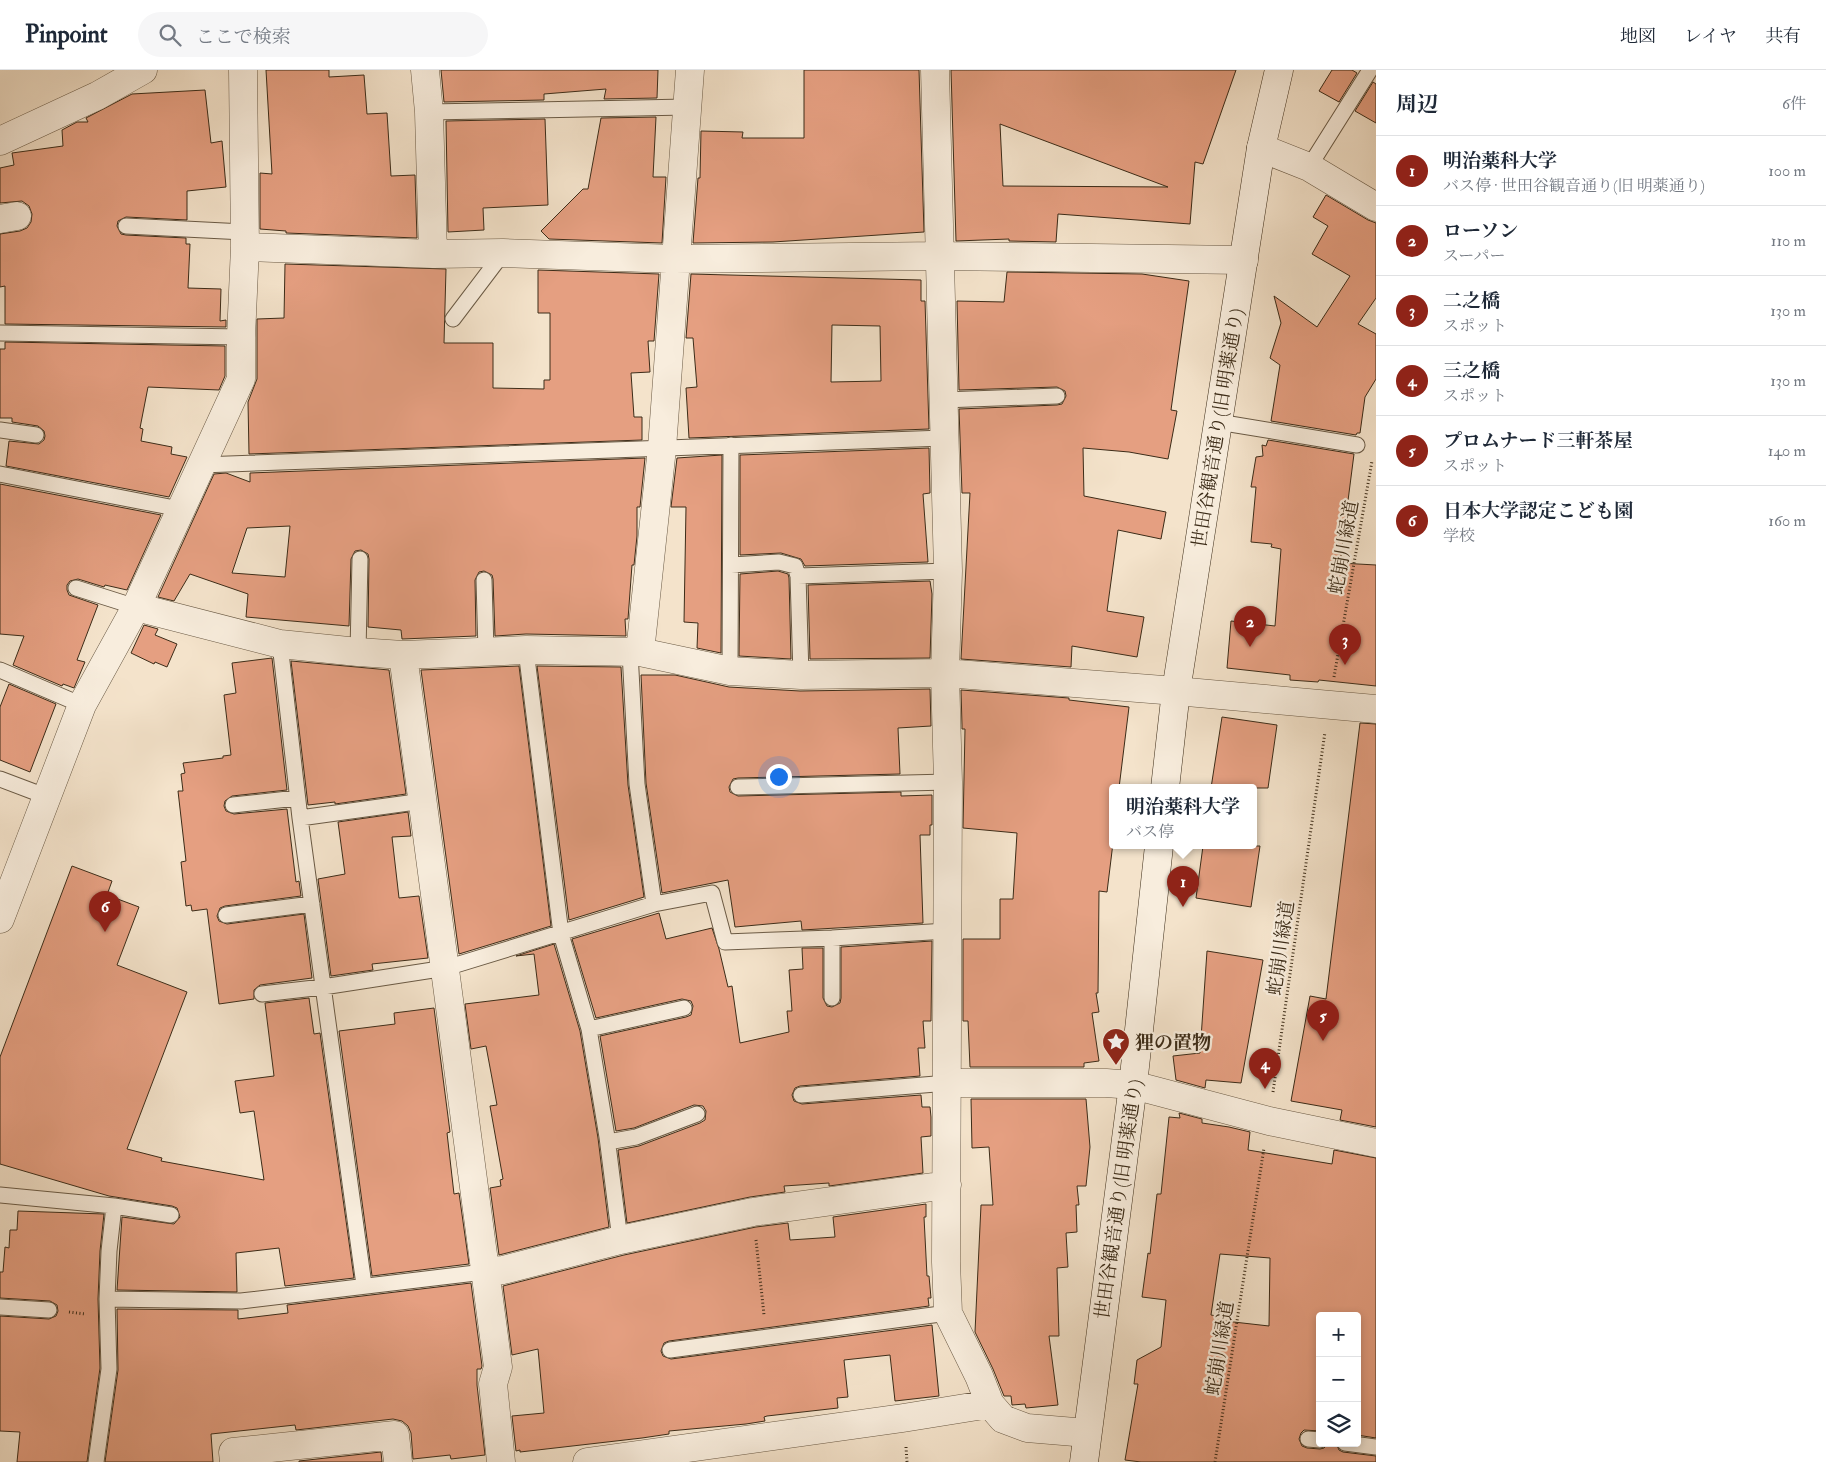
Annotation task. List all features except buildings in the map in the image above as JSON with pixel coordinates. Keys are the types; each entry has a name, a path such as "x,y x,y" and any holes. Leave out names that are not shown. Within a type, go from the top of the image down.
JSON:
{"street":[{"path":"0,141 97,96 143,70"},
{"path":"0,919 82,704 136,607 180,508 241,380 245,239 243,70"},
{"path":"425,70 429,112 433,254"},
{"path":"635,652 662,448 690,70"},
{"path":"934,70 948,571 945,674 948,782 948,1312 980,1376 990,1404 1003,1418 1027,1428 1087,1433"},
{"name":"世田谷観音通り(旧 明薬通り)","path":"1165,784 1176,691 1261,148 1279,70"},
{"path":"1261,148 1309,168 1376,207"},
{"path":"245,239 433,254 502,253 676,259 940,256 1244,260"},
{"path":"136,607 280,644 358,652 403,655 526,650 635,652 730,671 801,675 945,674 1176,691 1376,709"},
{"path":"403,655 498,1367 493,1384 501,1462"},
{"name":"世田谷観音通り(旧 明薬通り)","path":"1084,1462 1134,1085 1159,849"},
{"path":"948,1083 1106,1083 1134,1085 1269,1121 1376,1144"},
{"path":"484,1272 503,1270 620,1240 752,1212 947,1185"},
{"path":"587,1462 990,1404"},
{"path":"234,1462 233,1452 394,1435 398,1462"}],"lane":[{"path":"1309,168 1370,70"},
{"path":"429,112 687,107"},
{"path":"126,226 245,239"},
{"path":"453,319 502,253"},
{"path":"0,333 241,338"},
{"path":"943,400 1057,396"},
{"path":"1218,422 1357,445"},
{"path":"0,430 36,435"},
{"path":"201,466 944,438"},
{"path":"730,671 731,445"},
{"path":"0,474 180,508"},
{"path":"358,652 360,559"},
{"path":"731,564 778,562 795,566 798,576 801,675"},
{"path":"798,576 948,571"},
{"path":"484,580 486,651"},
{"path":"76,588 136,607"},
{"path":"280,644 297,798 364,1285"},
{"path":"526,650 561,934 589,1029 608,1142 620,1240"},
{"path":"635,652 637,784 654,904"},
{"path":"0,670 82,704"},
{"path":"0,779 46,796"},
{"path":"738,788 948,782"},
{"path":"233,805 297,798"},
{"path":"300,818 423,801"},
{"path":"262,994 323,987 446,968 654,904 712,893 725,942 947,931"},
{"path":"226,915 312,904"},
{"path":"832,938 832,998"},
{"path":"589,1029 684,1008"},
{"path":"801,1096 948,1083"},
{"path":"608,1142 636,1137 697,1114"},
{"path":"0,1195 114,1206 171,1215"},
{"path":"96,1462 109,1369 106,1316 108,1251 114,1206"},
{"path":"107,1299 241,1301 484,1272"},
{"path":"0,1307 49,1310"},
{"path":"670,1350 948,1312"},
{"path":"1361,1445 1376,1447"}],"path":[{"name":"蛇崩川緑道","path":"1215,1462 1269,1121 1329,705 1373,458"},
{"path":"752,1212 766,1337"},
{"path":"49,1310 106,1316"}],"place":[{"name":"ローソン","path":"1250,647"},
{"name":"二之橋","path":"1345,665"},
{"name":"明治薬科大学","path":"1183,907"},
{"name":"日本大学認定こども園","path":"105,932"},
{"name":"プロムナード三軒茶屋","path":"1323,1041"},
{"name":"狸の置物","path":"1116,1066"},
{"name":"三之橋","path":"1265,1089"}]}
